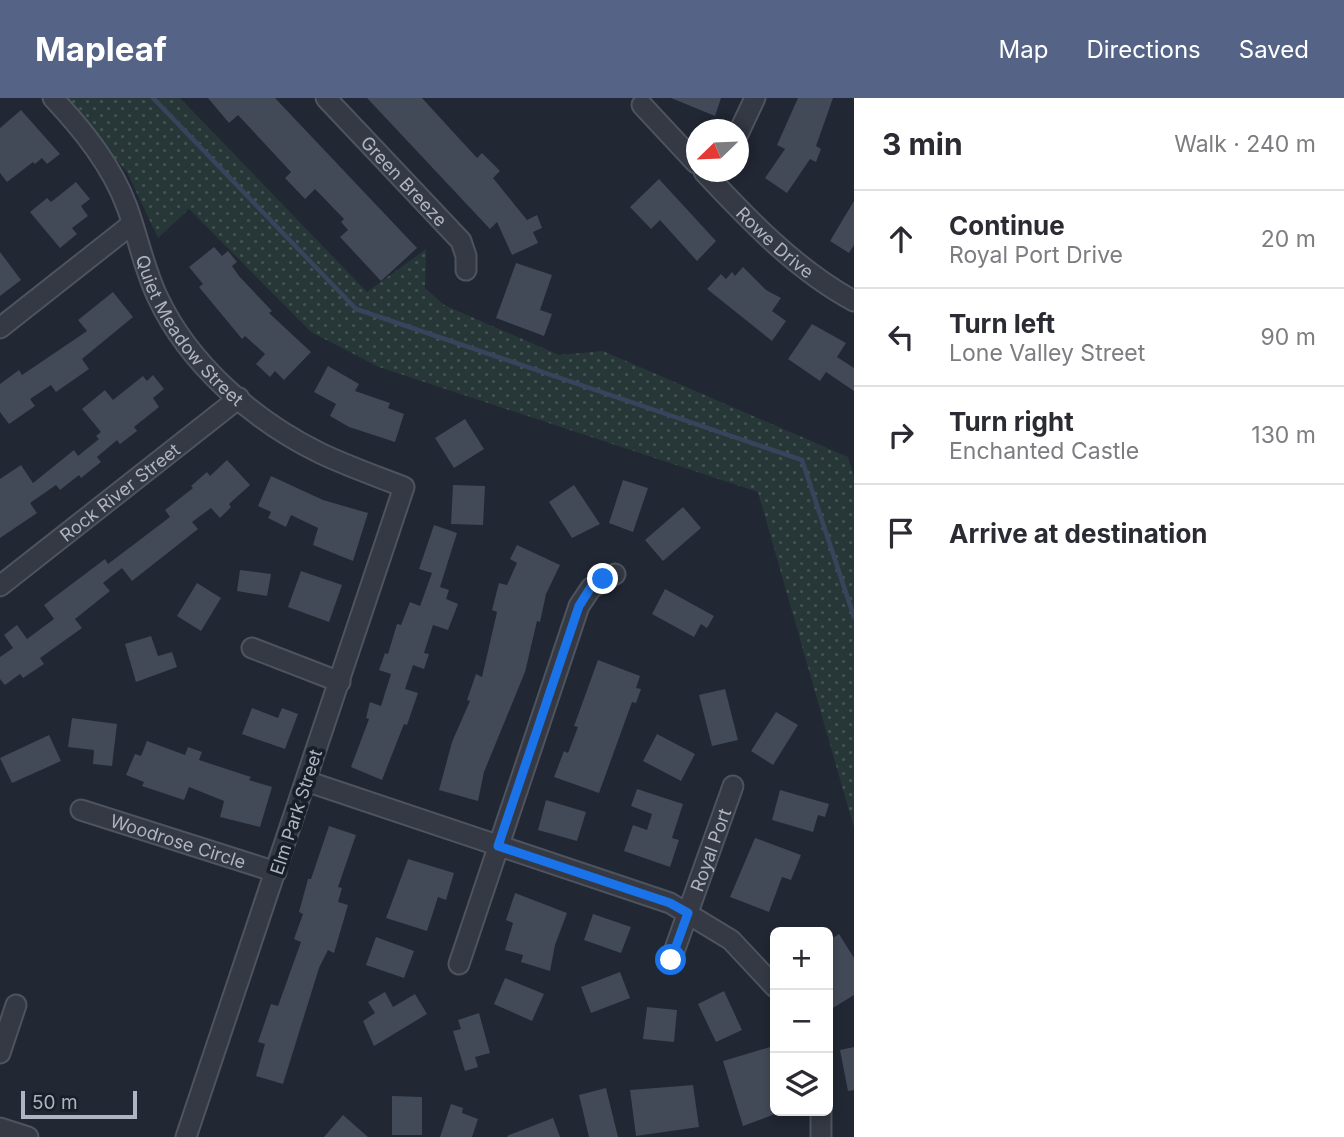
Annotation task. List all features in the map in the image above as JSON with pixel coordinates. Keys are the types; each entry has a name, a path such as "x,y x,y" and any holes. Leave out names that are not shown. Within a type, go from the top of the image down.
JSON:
{"street":[{"name":"Quiet Meadow Street","path":"53,98 106,166 132,224 145,268 174,327 211,373 281,430 320,453 404,487"},
{"name":"Green Breeze","path":"327,98 461,241 466,256 466,270"},
{"path":"745,119 755,98"},
{"path":"642,105 686,152"},
{"name":"Rowe Drive","path":"714,182 792,258 854,301"},
{"path":"0,328 132,224"},
{"name":"Rock River Street","path":"0,586 239,398"},
{"name":"Elm Park Street","path":"186,1137 404,487"},
{"path":"459,964 579,606 591,587 615,574"},
{"path":"252,648 340,681"},
{"path":"306,781 670,903 731,940 770,982"},
{"name":"Royal Port","path":"671,960 733,786"},
{"name":"Woodrose Circle","path":"81,810 276,872"},
{"path":"0,1053 16,1005"},
{"path":"821,1116 821,1137"},
{"path":"0,1128 28,1137"}],"shaded area":[{"path":"63,98 180,98 367,292 426,249 425,288 444,305 559,355 603,351 848,457 854,477 854,828 758,492 379,367 311,332 189,209 158,238 127,172"}],"building":[{"path":"208,98 275,98 417,248 381,281 340,237 348,230 341,222 344,219 315,189 305,199 285,178 291,172 238,115 229,123"},
{"path":"367,98 422,98 477,158 482,153 500,171 493,178 527,220 537,215 542,228 533,232 538,243 512,255 497,222 490,229"},
{"path":"671,98 721,98 715,116"},
{"path":"798,98 833,98 816,146 821,149 816,162 810,159 787,193 765,178 785,149 777,145"},
{"path":"21,110 60,154 47,164 42,158 35,164 33,162 7,182 0,173 0,128"},
{"path":"659,179 716,241 697,261 660,220 651,229 630,207"},
{"path":"76,182 90,199 81,206 88,216 72,228 77,234 60,248 30,212 47,198 51,202"},
{"path":"854,201 854,245 849,253 830,241"},
{"path":"214,247 222,256 228,251 237,262 232,266 272,311 269,313 311,352 284,380 275,371 270,377 256,364 265,354 245,336 242,339 199,287 203,284 189,267"},
{"path":"0,252 21,280 0,296"},
{"path":"516,263 552,275 540,310 552,314 544,336 496,318"},
{"path":"743,267 766,290 781,298 772,311 786,321 772,341 707,289 721,274 726,279 732,272 735,276"},
{"path":"113,292 133,317 82,359 89,369 56,392 51,385 30,399 35,406 9,424 0,412 0,384 19,370 22,375 87,331 78,320"},
{"path":"812,324 846,343 837,357 854,368 854,391 826,372 820,381 788,359"},
{"path":"328,366 359,384 355,391 390,403 388,408 404,414 395,442 349,427 330,416 336,404 314,392"},
{"path":"153,375 164,389 153,398 159,407 134,427 137,431 120,444 117,440 97,457 101,462 81,478 79,475 60,490 56,485 30,503 37,513 0,538 0,479 21,465 33,483 74,450 78,456 99,439 96,436 101,432 82,409 105,390 113,400 143,376 147,381"},
{"path":"465,419 484,449 454,468 435,438"},
{"path":"227,460 250,485 229,504 231,507 220,518 211,508 192,522 198,529 132,581 122,568 103,583 110,591 75,619 82,628 40,658 44,664 23,678 20,674 5,685 0,679 0,657 13,648 4,635 17,625 27,639 54,619 44,605 105,559 108,564 170,517 165,510 193,488 191,486 207,472 210,476"},
{"path":"271,476 323,500 368,513 353,561 313,545 318,528 291,515 286,527 268,518 271,512 258,506"},
{"path":"623,480 648,488 633,532 609,523"},
{"path":"453,485 485,486 483,525 451,524"},
{"path":"574,485 600,524 572,538 549,502"},
{"path":"683,507 701,528 663,561 645,540"},
{"path":"434,525 457,533 440,587 449,590 446,599 458,604 448,630 433,625 424,653 429,654 424,669 413,665 405,689 418,693 382,780 351,767 369,719 366,718 370,702 381,706 391,674 379,670 385,653 388,654 397,624 401,625 410,602 420,606 432,573 419,569"},
{"path":"517,545 560,565 546,594 540,622 537,621 525,672 484,772 478,801 439,790 452,742 470,701 467,700 476,674 482,677 497,612 492,610 499,583 507,585 517,563 510,559"},
{"path":"240,570 271,574 267,596 237,591"},
{"path":"301,571 342,585 329,622 288,607"},
{"path":"197,583 221,598 201,631 177,616"},
{"path":"665,589 714,616 707,628 701,624 694,637 652,614"},
{"path":"151,636 158,656 172,652 177,667 136,682 125,644"},
{"path":"598,660 640,676 636,688 641,689 636,703 632,702 599,793 554,777 564,751 568,753 578,727 574,726"},
{"path":"725,689 738,740 712,746 699,695"},
{"path":"252,708 278,718 282,708 298,714 285,749 242,734"},
{"path":"776,712 798,725 773,765 751,751"},
{"path":"72,718 117,724 112,766 93,764 94,750 68,747"},
{"path":"657,734 695,754 681,781 643,761"},
{"path":"49,735 61,761 12,783 0,758"},
{"path":"147,741 185,755 188,747 202,752 199,760 272,787 260,827 220,817 224,801 189,787 184,800 142,786 144,782 126,775 135,754 141,756"},
{"path":"637,789 683,804 672,838 679,840 670,867 624,851 633,825 647,830 652,814 631,806"},
{"path":"780,790 829,804 825,817 818,815 813,832 772,820"},
{"path":"546,800 586,812 577,841 538,830"},
{"path":"329,826 356,835 338,887 342,888 338,902 348,905 334,953 328,950 319,968 283,1084 256,1076 265,1044 258,1042 271,1004 278,1006 301,942 294,939 303,914 299,912 308,879 311,879"},
{"path":"755,838 801,855 791,880 782,877 769,912 730,897"},
{"path":"408,859 454,873 446,900 438,897 427,931 386,918"},
{"path":"515,893 567,913 555,945 550,971 521,962 523,955 505,950 513,923 506,920"},
{"path":"593,914 631,927 621,953 584,940"},
{"path":"839,934 854,958 854,995 833,1008 833,990 833,938"},
{"path":"376,937 414,951 404,978 366,965"},
{"path":"620,972 630,998 591,1013 581,987"},
{"path":"505,978 544,994 532,1021 494,1004"},
{"path":"724,991 742,1030 716,1042 698,1004"},
{"path":"385,992 393,1007 415,994 427,1014 374,1046 363,1021 375,1013 368,1002"},
{"path":"647,1007 677,1010 674,1042 643,1039"},
{"path":"479,1013 490,1053 475,1057 478,1067 465,1071 453,1031 461,1029 458,1020"},
{"path":"770,1047 770,1116 743,1126 723,1061"},
{"path":"854,1047 854,1090 848,1091 840,1050"},
{"path":"693,1085 699,1127 636,1136 630,1090"},
{"path":"606,1088 618,1137 589,1137 579,1095"},
{"path":"392,1096 422,1097 422,1135 392,1135"},
{"path":"451,1104 463,1108 462,1113 478,1119 472,1137 440,1137"},
{"path":"343,1115 368,1137 324,1137"},
{"path":"553,1118 560,1137 507,1136"}],"waterway":[{"path":"153,98 356,309 802,460 854,617"}],"route":[{"path":"603,579 591,587 579,606 498,846 670,903 688,913 671,960"}]}
